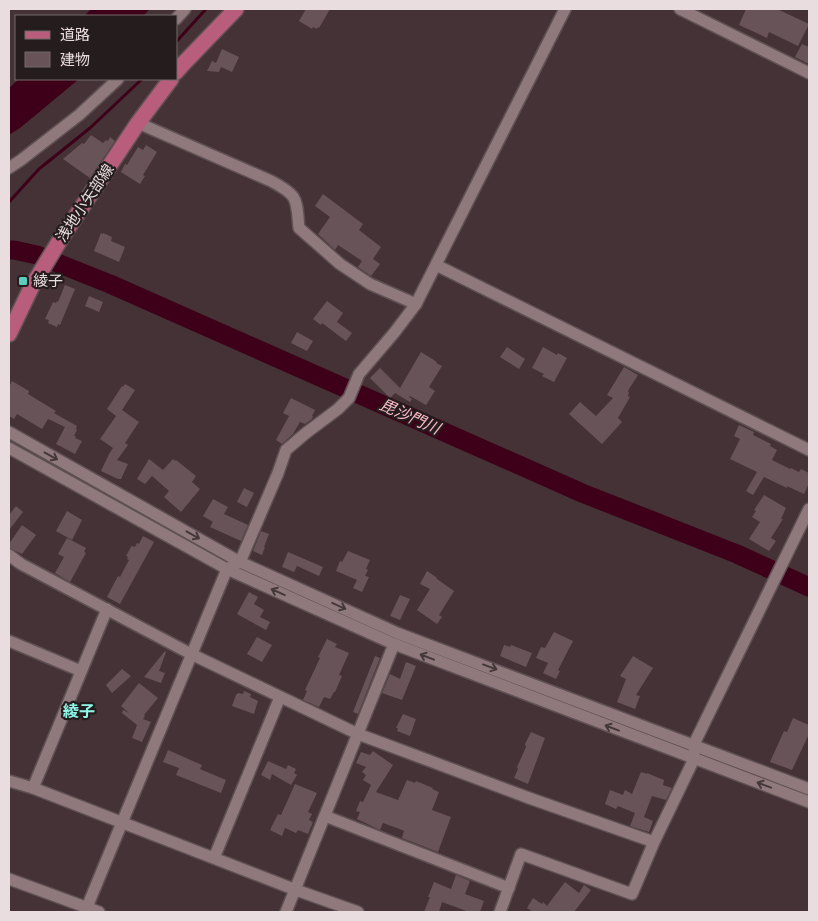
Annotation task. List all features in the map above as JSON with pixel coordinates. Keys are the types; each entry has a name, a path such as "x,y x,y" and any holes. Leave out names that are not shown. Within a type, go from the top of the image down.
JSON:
{"main road":[{"path":"178,70 236,9"},
{"name":"浅地小矢部線","path":"9,334 32,286 54,251 138,123 170,80"}],"street":[{"path":"86,910 227,569 240,562 278,474 286,450 349,398 359,374 416,304 565,9"},
{"path":"680,9 809,73"},
{"path":"9,168 79,115 117,80"},
{"path":"138,123 288,190 296,200 300,228 340,264 370,284 416,304"},
{"path":"436,265 809,450"},
{"path":"9,432 240,562 397,633 809,788"},
{"path":"9,448 227,569 394,644 809,802"},
{"path":"500,912 521,854 632,894 654,842 694,759 694,744 809,510"},
{"path":"9,555 21,564 191,654 358,734 654,842"},
{"path":"33,788 107,609"},
{"path":"9,641 81,671"},
{"path":"286,912 394,644"},
{"path":"214,858 280,697"},
{"path":"9,781 33,788 296,890 358,912"},
{"path":"325,816 508,888"},
{"path":"9,879 86,910 99,912"}],"shaded area":[{"path":"91,9 150,9 144,15 85,15"},
{"path":"18,80 78,80 9,135 9,88"}],"building":[{"path":"306,9 330,9 319,28 313,27 312,29 299,21"},
{"path":"746,9 777,9 809,24 798,46 769,32 767,38 739,25"},
{"path":"802,44 809,47 809,64 795,57"},
{"path":"222,49 239,57 232,72 221,67 219,72 207,71 212,61 216,63"},
{"path":"91,135 103,143 106,140 108,141 110,137 115,141 90,178 63,159 82,143 84,144"},
{"path":"146,145 157,152 143,175 145,176 140,184 121,172 138,147 143,150"},
{"path":"323,194 363,224 359,230 381,247 373,259 380,264 371,276 358,267 362,261 338,245 335,250 318,234 330,217 315,206"},
{"path":"101,233 112,237 111,241 125,247 119,262 94,251"},
{"path":"65,285 75,289 60,325 58,324 57,327 48,323 49,320 45,319 53,302 58,302"},
{"path":"89,296 103,302 99,312 85,306"},
{"path":"327,301 343,313 337,322 352,333 346,341 322,323 321,325 313,319"},
{"path":"297,332 313,341 307,351 291,343"},
{"path":"507,347 525,359 519,369 500,357"},
{"path":"543,347 567,358 554,382 532,368"},
{"path":"421,352 442,366 429,387 435,391 426,405 410,396 412,399 410,402 395,393 390,398 370,378 380,368 400,388"},
{"path":"624,367 638,375 629,389 628,396 630,397 618,418 622,422 602,444 569,414 580,402 596,416 613,398 607,395"},
{"path":"12,381 29,391 28,394 56,411 54,413 77,426 74,436 82,441 75,454 56,444 65,427 48,419 42,429 17,414 14,419 9,416 9,387"},
{"path":"125,384 135,390 122,410 139,422 125,443 128,445 117,460 128,464 121,479 118,479 101,471 113,448 100,439 116,416 107,409"},
{"path":"291,398 315,410 312,419 305,424 300,422 293,434 282,444 276,440 289,416 283,413"},
{"path":"739,425 754,432 753,435 771,444 770,446 777,450 772,460 790,469 799,472 801,469 809,473 809,483 804,494 764,477 753,495 746,491 757,472 730,459 740,439 734,436"},
{"path":"149,459 163,470 173,459 176,460 196,476 192,482 200,489 181,512 164,497 169,491 152,476 145,484 137,479"},
{"path":"244,488 254,493 247,507 237,502"},
{"path":"764,495 786,508 781,519 783,519 771,538 776,541 769,551 749,539 760,522 752,517 756,511 754,510"},
{"path":"213,499 228,507 224,514 248,525 241,541 210,527 213,522 203,516"},
{"path":"16,506 23,512 9,530 9,515"},
{"path":"67,511 82,520 72,540 56,531"},
{"path":"22,525 36,535 22,554 9,548 9,544"},
{"path":"261,531 269,534 262,555 253,551"},
{"path":"143,536 154,542 120,604 107,597 129,560 126,556 131,547 135,547 137,543 139,544"},
{"path":"67,538 86,548 84,552 86,553 70,582 55,573 64,557 58,554"},
{"path":"348,551 370,560 365,576 369,577 362,592 353,588 357,580 336,571 340,561 342,562"},
{"path":"288,552 323,567 319,576 297,566 294,572 282,567"},
{"path":"427,571 454,591 439,615 442,617 437,624 417,610 430,589 420,584"},
{"path":"249,592 258,597 254,604 264,610 260,617 270,622 266,630 237,614"},
{"path":"400,595 410,599 400,620 390,616"},
{"path":"554,632 573,641 558,670 560,671 556,679 543,673 548,663 536,658 541,647 545,648"},
{"path":"257,637 272,645 262,662 247,654"},
{"path":"327,639 337,644 335,647 349,653 339,675 342,676 335,692 330,699 324,697 319,707 303,700 307,691 305,690"},
{"path":"504,645 510,647 511,645 532,653 526,667 500,656"},
{"path":"165,651 159,671 165,673 161,683 144,677"},
{"path":"375,656 380,658 358,714 353,712"},
{"path":"633,656 653,668 636,695 640,696 635,709 617,702 626,679 620,676"},
{"path":"406,662 416,666 402,700 382,693 390,674 400,679"},
{"path":"122,669 131,676 112,693 106,685"},
{"path":"139,683 158,698 144,715 143,719 151,722 142,742 132,738 137,725 122,713 123,710 129,713 121,706"},
{"path":"244,691 251,694 250,697 258,701 254,714 232,706 236,695 238,693 243,694"},
{"path":"403,714 416,719 410,736 397,731 398,728 396,728"},
{"path":"793,718 809,725 809,734 792,770 770,762 784,731 787,732"},
{"path":"531,732 545,738 528,784 514,778"},
{"path":"168,750 202,765 200,769 226,780 221,793 176,775 179,768 163,762"},
{"path":"373,751 393,765 376,792 398,800 407,780 415,783 416,781 439,792 432,810 451,817 438,852 402,838 404,831 402,830 383,823 380,830 357,819 360,812 356,811 360,801 363,802 371,785 363,780 366,775 362,772 366,767 356,763 361,752 370,755"},
{"path":"268,761 286,769 288,765 296,769 294,773 297,775 291,785 272,774 270,780 261,775"},
{"path":"641,772 664,780 663,785 672,788 666,800 652,796 644,817 653,821 649,832 630,826 635,813 618,806 616,809 605,804 610,790 623,795 625,790 632,794"},
{"path":"295,784 317,793 308,812 312,814 309,820 313,822 308,834 298,830 296,833 285,828 282,836 270,830 278,814 281,815"},
{"path":"456,875 470,881 465,894 484,901 480,912 469,912 442,902 439,912 424,912 434,882 451,889"},
{"path":"565,882 579,893 584,885 591,890 574,912 533,912 527,908 533,898 547,906"}],"waterway":[{"path":"178,40 206,9"},
{"path":"9,202 39,169 90,128 141,80"},
{"name":"毘沙門川","path":"9,250 37,255 110,284 582,493 737,554 809,587"}],"place":[{"name":"綾子","path":"23,281"}],"district":[{"name":"綾子","path":"79,711"}]}
